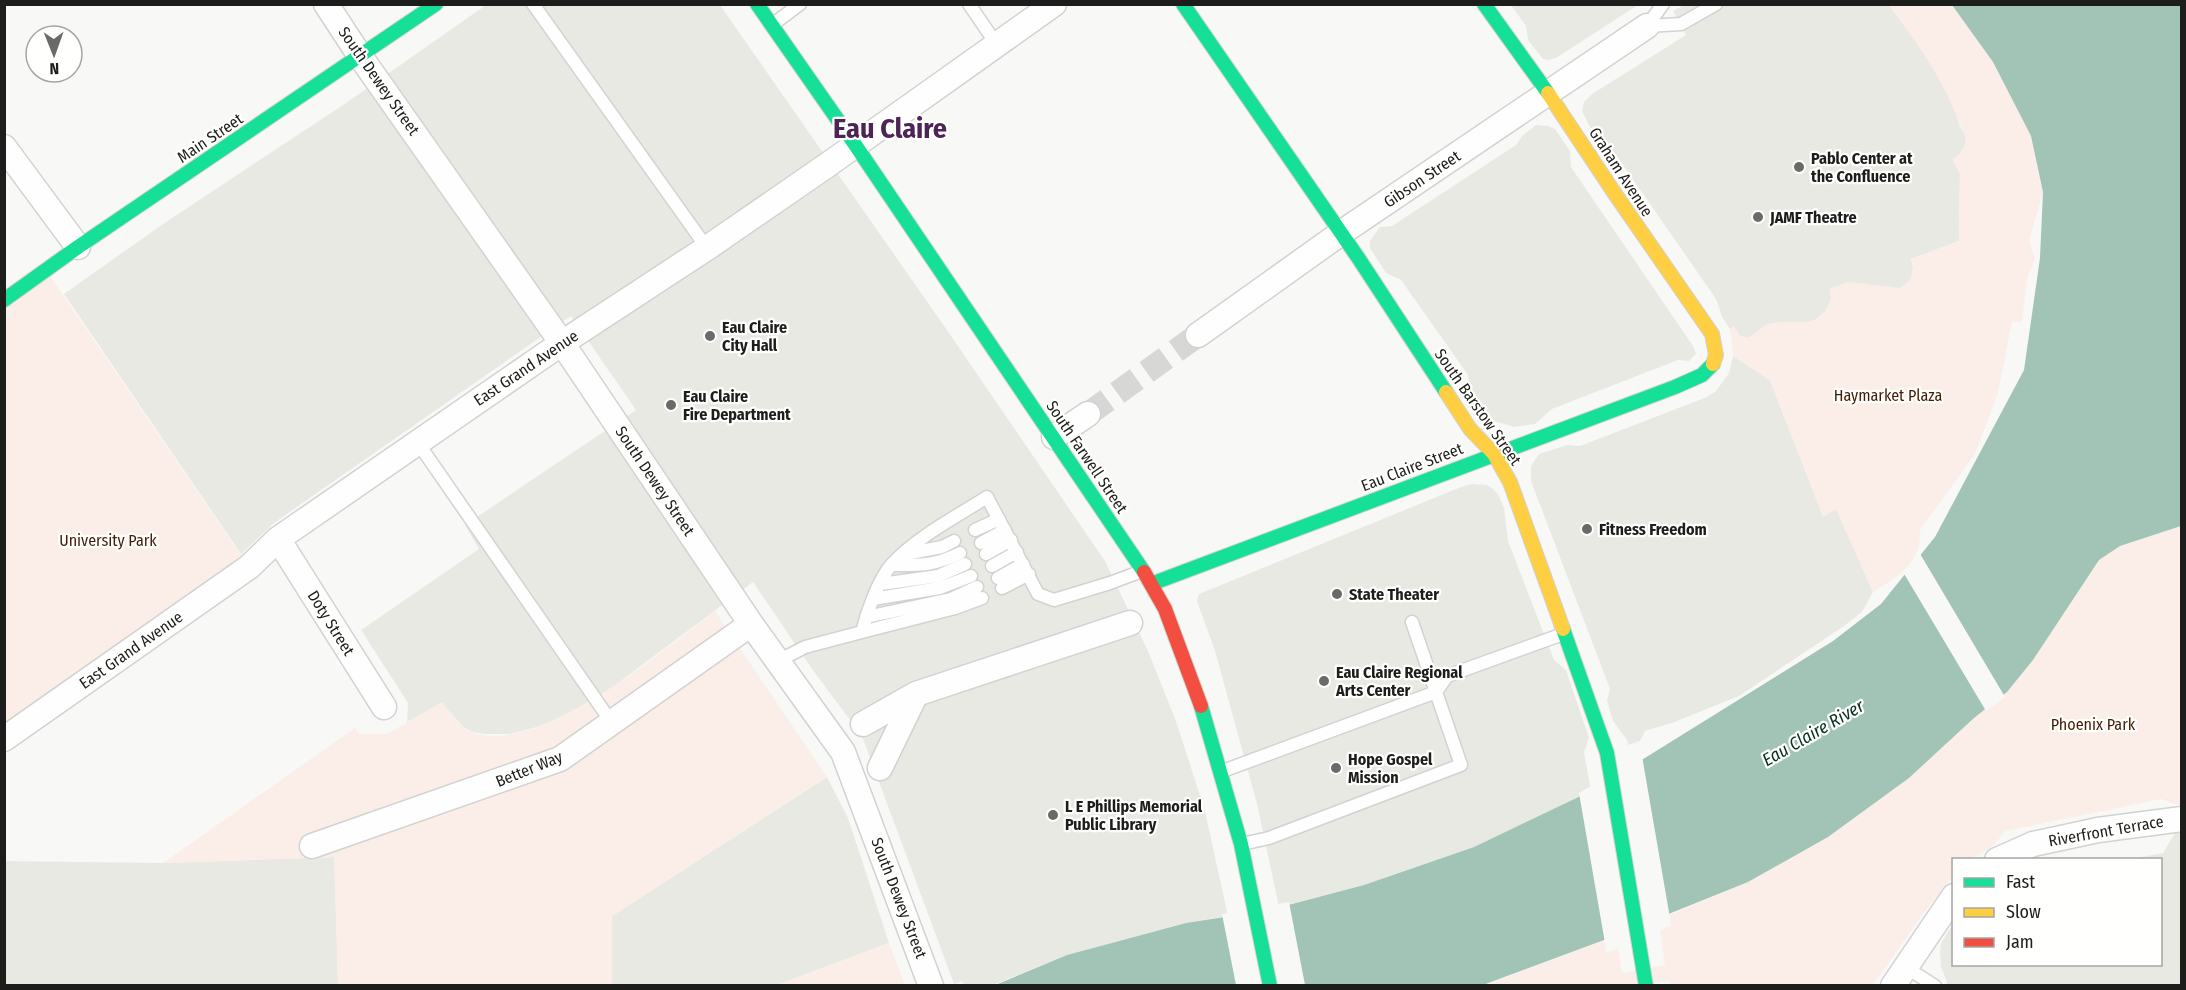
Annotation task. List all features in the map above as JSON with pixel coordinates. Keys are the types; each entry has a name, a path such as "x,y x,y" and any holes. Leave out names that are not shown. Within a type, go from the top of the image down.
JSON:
{"street":[{"name":"South Dewey Street","path":"326,4 360,56 562,343 751,624 843,752 931,986"},
{"name":"Main Street","path":"4,300 436,4"},
{"name":"South Farwell Street","path":"757,4 1054,436 1143,571 1165,609 1192,682 1241,844 1270,985"},
{"name":"East Grand Avenue","path":"4,739 249,567 278,539 562,343 856,146 1054,4"},
{"name":"South Barstow Street","path":"1183,4 1341,233 1470,429 1494,454 1510,482 1607,753 1646,986"},
{"name":"Graham Avenue","path":"1484,4 1568,120 1615,195 1712,334 1717,354 1714,363"},
{"name":"Gibson Street","path":"1198,335 1341,233 1647,26"},
{"path":"4,147 78,248"},
{"name":"Eau Claire Street","path":"1151,584 1696,379 1714,363"},
{"path":"1054,436 1088,414"},
{"name":"Doty Street","path":"278,539 384,707"},
{"path":"863,724 916,694 1130,623"},
{"name":"Better Way","path":"312,846 560,759 751,624"},
{"path":"880,768 916,694"},
{"name":"Riverfront Terrace","path":"2002,858 2033,844 2098,830 2181,819"},
{"path":"1900,977 1952,898"}],"lane":[{"path":"533,4 707,248"},
{"path":"771,25 800,4"},
{"path":"969,4 997,45"},
{"path":"1647,26 1663,4"},
{"path":"1647,26 1681,24 1716,4"},
{"path":"418,442 612,723"},
{"path":"862,632 873,599 891,565 924,538 987,497 1038,594 1054,600 1110,584 1143,571"},
{"path":"975,530 1005,530"},
{"path":"984,548 1005,530"},
{"path":"904,555 942,547 954,540"},
{"path":"992,566 1017,552"},
{"path":"881,584 938,576 963,558 929,565 891,565"},
{"path":"1000,583 1026,569"},
{"path":"873,599 940,588 977,587"},
{"path":"866,617 951,599 977,587"},
{"path":"778,661 805,647 955,608 977,587"},
{"path":"1241,844 1269,838 1461,765 1412,622"},
{"path":"1220,772 1436,692 1447,676 1564,634"},
{"path":"1900,977 1935,986"}],"shaded area":[{"path":"486,5 720,5 1105,561 1148,651 1176,721 1205,811 1228,916 1186,923 1067,955 993,985 964,985 962,981 954,984 862,736 812,669 753,582 610,689 562,718 510,734 485,734 472,732 463,727 442,703 407,722 408,703 361,630 479,549 465,525 636,410 571,316 274,523 241,554 64,294 163,224 346,103"},
{"path":"1511,5 1638,5 1556,58 1548,60 1543,59 1528,40 1526,26"},
{"name":"Pablo Center at the Confluence","path":"1684,5 1889,5 1930,61 1953,104 1960,127 1965,133 1966,145 1953,159 1960,174 1959,241 1911,259 1912,276 1910,281 1900,288 1832,297 1826,311 1814,321 1749,338 1740,336 1734,327 1730,329 1722,317 1716,299 1607,142 1593,133 1582,111 1584,102 1592,94 1686,35 1673,11"},
{"path":"1536,125 1555,129 1570,151 1571,167 1693,346 1696,354 1689,361 1678,360 1552,409 1535,424 1514,427 1494,421 1474,402 1468,375 1401,280 1386,273 1370,248 1370,241 1380,227 1392,226 1516,145 1522,136"},
{"path":"1733,356 1770,380 1823,516 1836,508 1873,592 1862,612 1844,626 1739,696 1672,723 1645,731 1640,741 1628,745 1627,740 1613,721 1607,701 1610,689 1531,481 1531,466 1539,454 1567,445 1580,446 1707,397 1716,391 1729,373"},
{"path":"1472,484 1487,485 1493,489 1498,494 1504,508 1508,541 1554,660 1566,670 1589,738 1584,752 1591,791 1474,847 1364,885 1279,907 1257,804 1215,651 1197,601 1199,594"},
{"path":"827,777 848,818 889,943 777,985 612,986 612,916"},
{"path":"2175,833 2182,833 2181,985 1945,985 1947,982 1941,967 1941,943 1952,926 1952,966 2162,966 2162,858 2136,858 2163,853"},
{"path":"335,857 338,985 5,986 5,861 163,863"}],"green space":[{"name":"Haymarket Plaza","path":"1889,5 1952,5 1993,62 2031,136 2043,192 2029,241 2035,259 2027,279 2022,322 2012,322 1998,393 1975,454 1920,530 1920,542 1913,560 1891,581 1873,592 1836,509 1823,517 1770,380 1733,356 1730,329 1734,327 1740,336 1748,338 1768,324 1817,319 1829,305 1831,298 1829,289 1848,282 1900,288 1912,276 1911,259 1959,241 1960,174 1953,159 1963,149 1965,136 1937,76"},
{"name":"University Park","path":"46,270 249,567 4,739 4,300"},
{"name":"Phoenix Park","path":"2181,526 2181,804 2161,799 2005,831 1983,853 1970,858 1952,858 1952,877 1873,985 1671,986 1669,980 1643,986 1483,986 1604,940 1606,953 1618,948 1622,973 1665,965 1660,930 1671,925 1669,915 1748,882 1828,837 1908,778 1974,718 2007,692 2033,660 2099,560 2120,546"},
{"path":"715,611 827,777 612,916 612,985 338,985 334,857 163,863 355,728 359,734 387,734 442,702 459,723 471,732 498,736 530,729 564,715 599,696 665,650"},
{"path":"889,943 905,985 777,985"}],"water":[{"name":"Eau Claire River","path":"1952,5 2181,5 2181,526 2120,546 2099,560 2033,660 2007,692 1974,718 1909,778 1828,837 1748,882 1604,940 1483,985 993,986 1067,955 1186,923 1269,910 1364,885 1474,847 1591,791 1833,641 1881,604 1935,537 2024,370 2040,258 2043,192 2031,136 1993,62"}],"pier":[{"path":"1919,552 2005,697 1986,711 1903,572"},
{"path":"1642,756 1670,918 1605,943 1579,793"},
{"path":"1289,902 1305,985 1236,985 1222,914"}],"tunnel":[{"path":"1088,414 1198,335"}],"traffic: fast":[{"path":"4,300 78,247 436,4"},
{"path":"757,4 856,146 1144,572"},
{"path":"1183,4 1359,259 1446,392"},
{"path":"1484,4 1548,93"},
{"path":"1151,584 1675,387 1702,375 1713,364"},
{"path":"1563,629 1607,753 1646,986"},
{"path":"1201,706 1241,844 1270,986"}],"traffic: slow":[{"path":"1548,93 1712,334 1716,355 1713,364"},
{"path":"1446,392 1470,429 1494,454 1510,482 1563,629"}],"traffic: jam":[{"path":"1144,572 1165,609 1201,706"}],"place":[{"name":"Pablo Center at the Confluence","path":"1799,167"},
{"name":"JAMF Theatre","path":"1758,217"},
{"name":"Eau Claire City Hall","path":"710,336"},
{"name":"Eau Claire Fire Department","path":"671,405"},
{"name":"Fitness Freedom","path":"1587,529"},
{"name":"State Theater","path":"1337,594"},
{"name":"Eau Claire Regional Arts Center","path":"1324,681"},
{"name":"Hope Gospel Mission","path":"1336,768"},
{"name":"L E Phillips Memorial Public Library","path":"1053,815"}],"district":[{"name":"Eau Claire","path":"890,128"}]}
